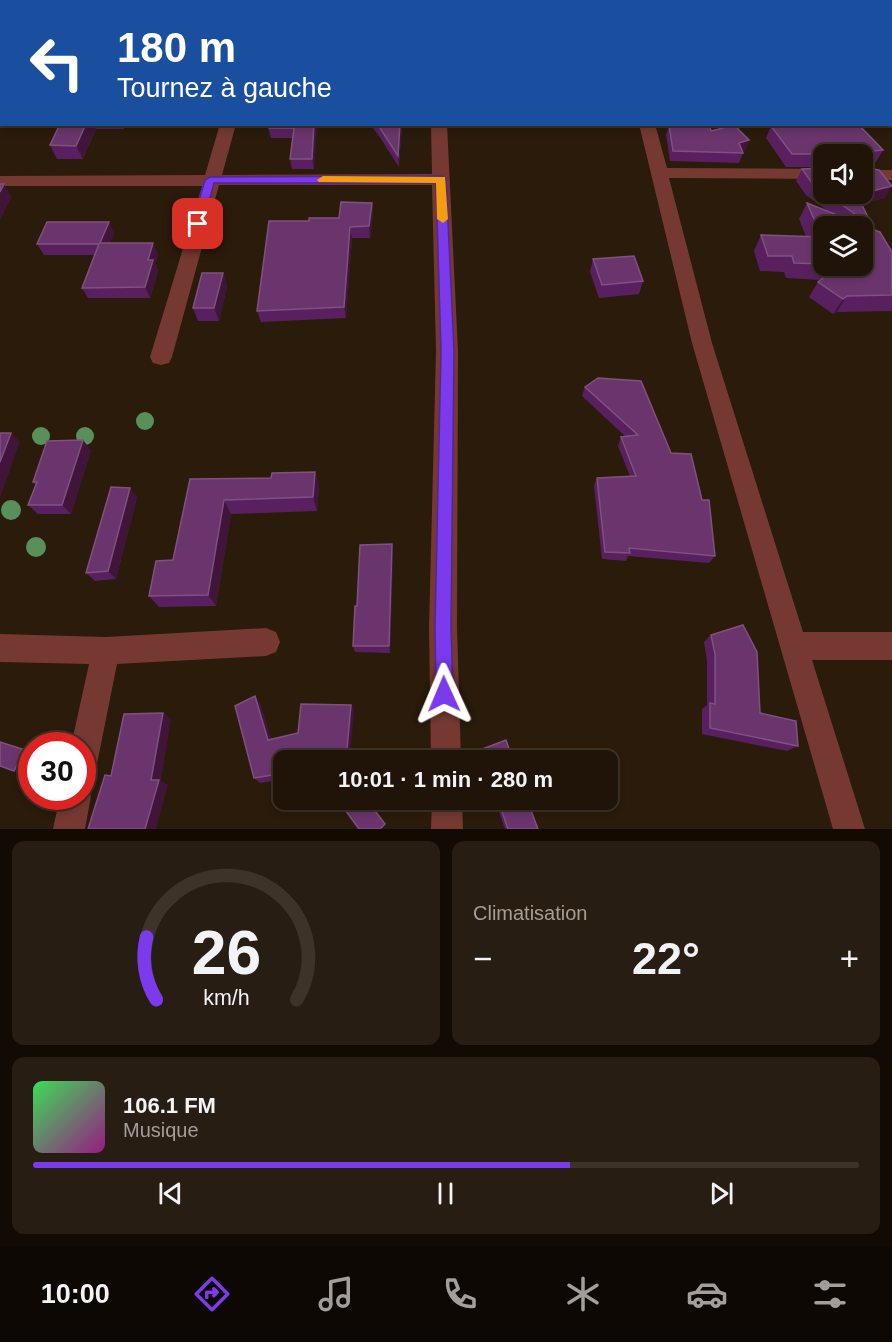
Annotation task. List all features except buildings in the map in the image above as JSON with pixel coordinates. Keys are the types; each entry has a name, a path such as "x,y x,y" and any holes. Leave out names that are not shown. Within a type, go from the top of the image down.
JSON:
{"street":[{"path":"161,357 227,126"},
{"path":"439,126 447,351 443,627 446,750"},
{"path":"648,126 702,343 849,829"},
{"path":"660,173 813,174"},
{"path":"873,175 892,175"},
{"path":"0,182 441,179"},
{"path":"0,648 106,651 266,642"},
{"path":"793,646 892,646"},
{"path":"89,732 106,651"},
{"path":"69,829 73,810"},
{"path":"447,810 447,829"}],"slow traffic":[{"path":"323,180 441,179 443,219"}],"route":[{"path":"198,224 210,180 441,179 447,351 444,694"}]}
